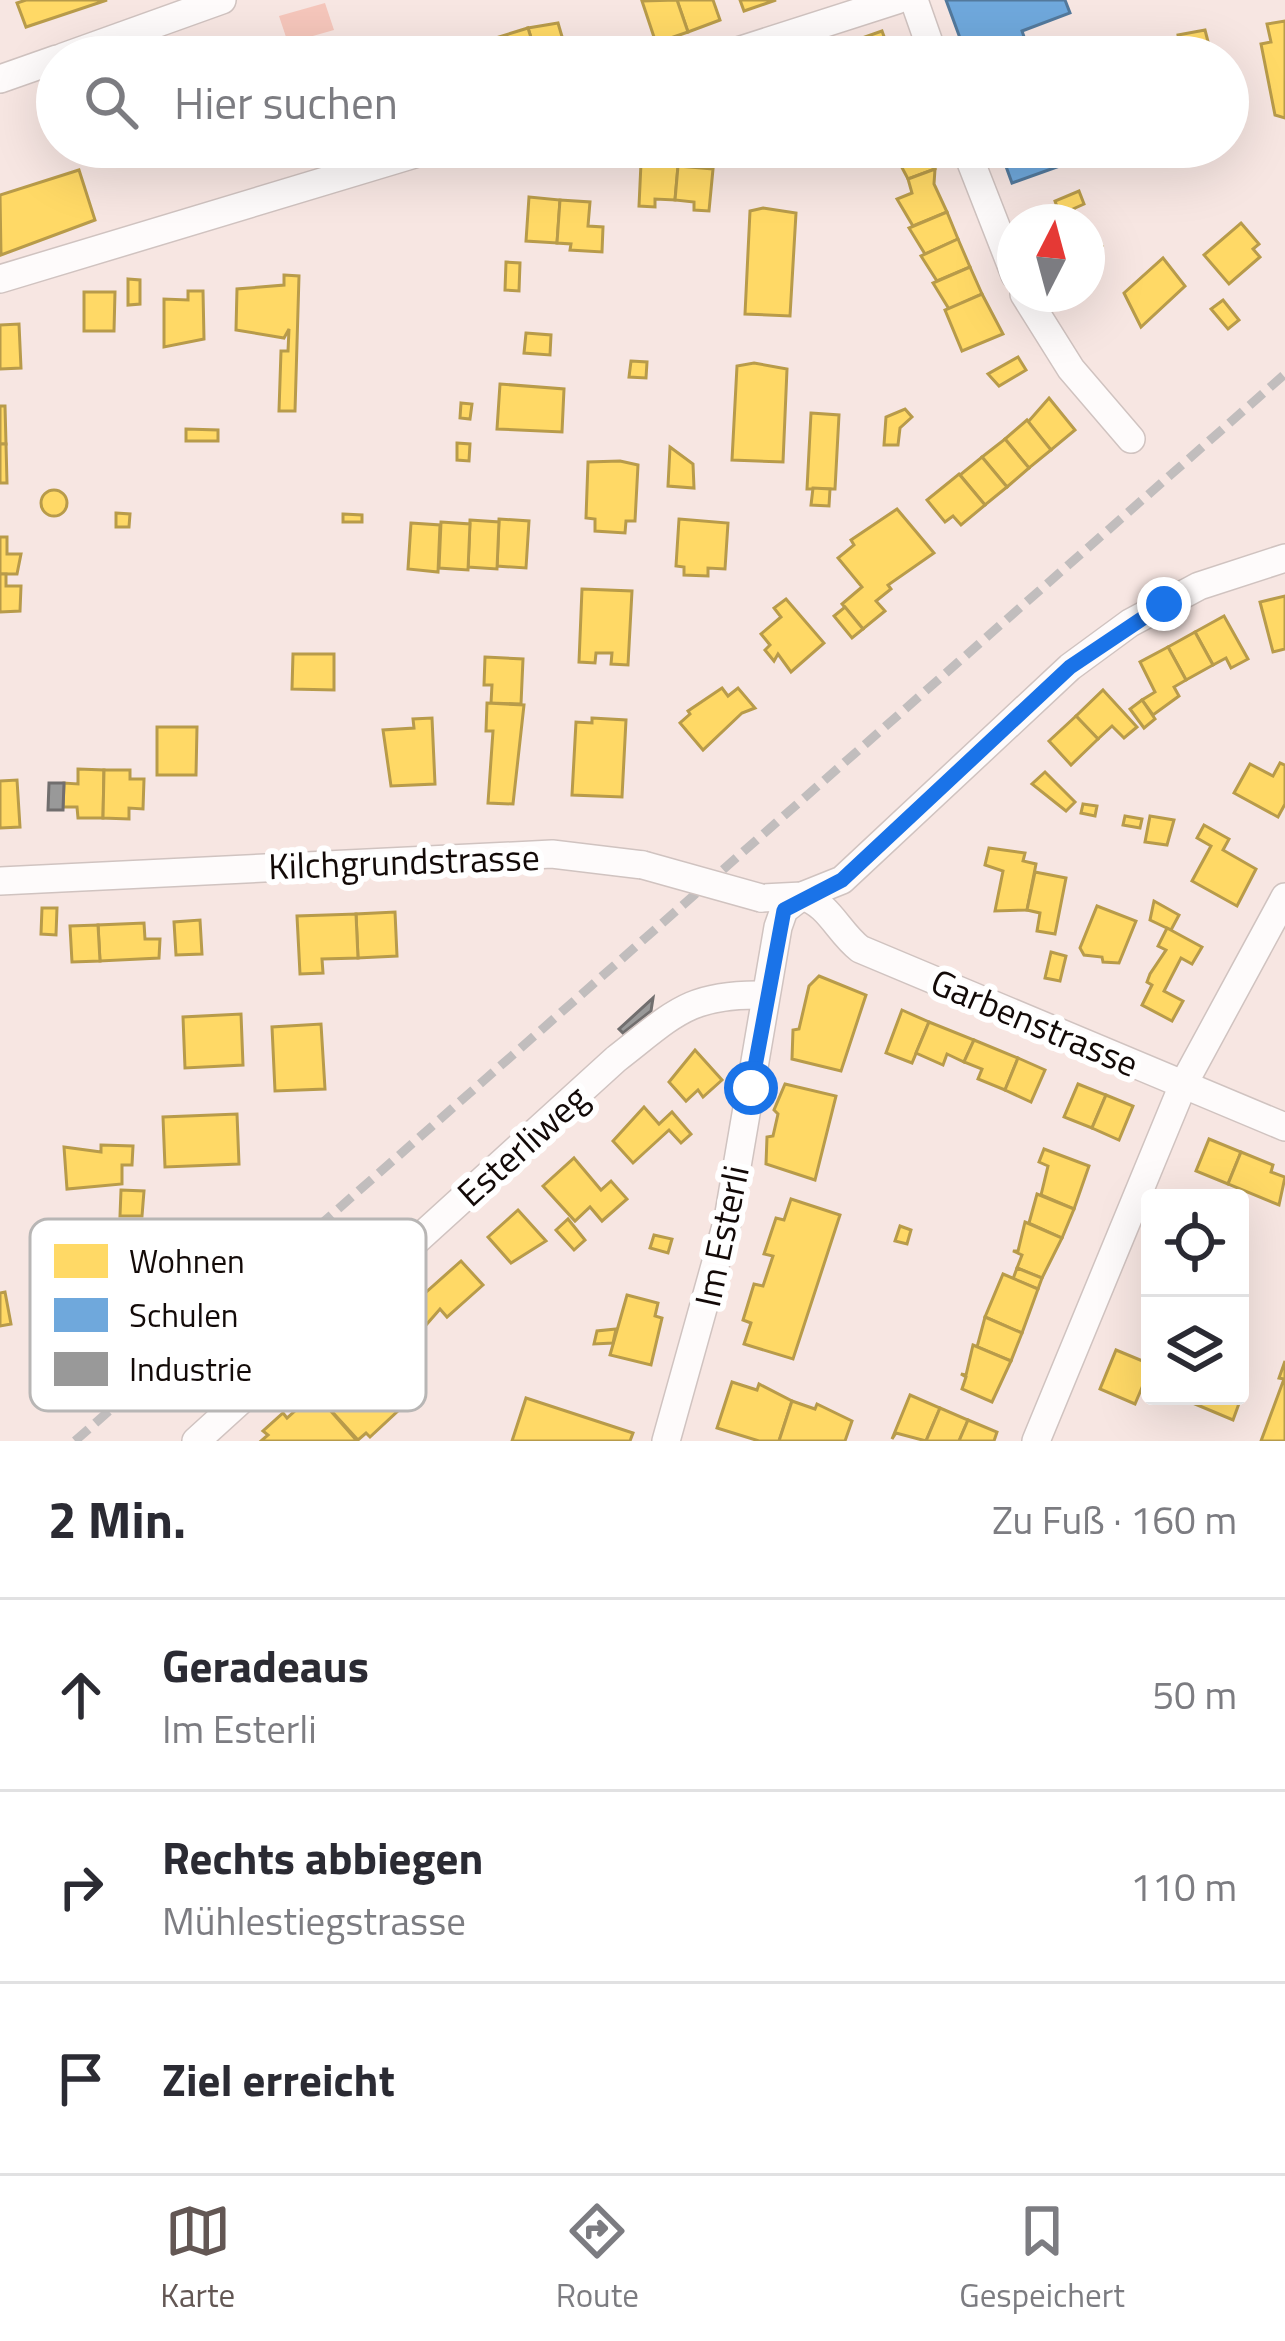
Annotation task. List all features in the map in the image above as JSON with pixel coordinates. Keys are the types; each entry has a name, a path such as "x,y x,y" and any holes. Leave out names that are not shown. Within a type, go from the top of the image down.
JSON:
{"street":[{"path":"121,36 222,0"},
{"path":"785,36 897,0"},
{"path":"914,0 927,36"},
{"path":"0,80 36,67"},
{"path":"0,279 368,168"},
{"path":"973,168 997,229"},
{"path":"1035,312 1071,369 1131,439"},
{"path":"802,896 842,880 1070,667 1130,622 1199,586 1285,557"},
{"name":"Kilchgrundstrasse","path":"0,880 552,854 643,865 761,898 802,896"},
{"name":"Im Esterli","path":"666,1441 728,1219 784,910 802,896"},
{"name":"Garbenstrasse","path":"802,896 820,904 839,932 860,949 1285,1127"},
{"path":"1036,1441 1183,1085 1285,897"},
{"name":"Esterliweg","path":"426,1233 687,1003 726,994 765,995"},
{"name":"Esterliweg","path":"196,1441 229,1411"}],"shaded area":[{"path":"325,3 334,30 286,36 279,16"}],"building: Wohnen":[{"path":"107,0 26,27 17,3"},
{"path":"677,0 713,0 720,20 688,32"},
{"path":"677,0 688,32 654,36 642,1"},
{"path":"740,0 776,0 744,11"},
{"path":"1285,21 1285,118 1275,115 1261,44 1271,42 1267,24"},
{"path":"558,23 562,36 530,36 528,28"},
{"path":"528,28 530,36 502,36"},
{"path":"1205,30 1207,36 1178,36"},
{"path":"641,168 678,168 675,200 655,199 655,207 639,206"},
{"path":"678,168 713,169 709,211 694,210 694,202 675,200"},
{"path":"902,168 935,168 935,169 908,179"},
{"path":"935,169 934,184 947,212 913,226 897,199 912,193 908,179"},
{"path":"79,170 95,220 1,255 0,195"},
{"path":"1079,191 1084,204 1056,204"},
{"path":"529,197 560,200 557,243 526,241"},
{"path":"560,200 590,202 588,226 603,227 602,252 570,250 571,244 557,243"},
{"path":"750,211 796,213 790,316 745,314"},
{"path":"947,212 958,239 925,254 909,228"},
{"path":"1241,223 1259,244 1253,249 1260,257 1229,284 1204,255"},
{"path":"958,239 970,267 937,281 921,256"},
{"path":"1163,258 1185,286 1141,327 1124,293"},
{"path":"506,262 520,263 519,291 505,290"},
{"path":"970,267 982,294 949,309 933,283"},
{"path":"284,275 299,276 295,411 279,411 281,351 288,351 289,329 284,338 236,330 237,289 284,285"},
{"path":"128,279 140,280 140,304 128,305"},
{"path":"188,291 203,291 204,339 164,347 164,299 188,300"},
{"path":"84,292 115,292 114,331 84,331"},
{"path":"982,294 1003,334 962,351 945,310"},
{"path":"1223,300 1239,320 1228,329 1211,309"},
{"path":"19,324 21,368 0,369 0,325"},
{"path":"526,333 551,335 550,355 524,353"},
{"path":"1018,357 1026,370 999,386 988,374"},
{"path":"631,361 647,362 646,378 629,377"},
{"path":"754,363 787,369 783,462 732,460 737,366"},
{"path":"500,384 564,389 562,432 497,429"},
{"path":"1049,398 1075,430 1051,450 1028,422"},
{"path":"461,403 472,404 470,419 460,418"},
{"path":"0,406 5,406 6,444 0,444"},
{"path":"905,409 912,417 900,428 898,445 884,445 886,417"},
{"path":"811,413 839,415 835,489 807,489"},
{"path":"1027,420 1051,450 1029,468 1005,439"},
{"path":"186,429 218,430 218,441 186,441"},
{"path":"1005,439 1029,468 1007,487 982,457"},
{"path":"457,443 470,444 469,461 457,460"},
{"path":"0,444 6,444 7,483 0,483"},
{"path":"670,447 693,464 694,488 668,486"},
{"path":"982,457 1007,487 985,505 960,475"},
{"path":"588,462 638,465 635,521 626,521 625,533 595,531 595,519 586,518"},
{"path":"959,474 985,505 961,525 953,516 945,522 927,500"},
{"path":"813,488 830,489 829,506 811,505"},
{"path":"54,490 67,503 54,516 41,503"},
{"path":"897,509 934,553 888,585 891,589 876,601 885,611 863,629 842,604 862,587 838,558 854,545 851,540"},
{"path":"116,513 130,514 129,527 116,527"},
{"path":"343,514 362,515 362,522 343,522"},
{"path":"499,519 529,521 526,568 497,566"},
{"path":"679,519 728,523 725,569 708,568 708,576 684,575 684,567 676,566"},
{"path":"470,520 499,522 497,569 468,567"},
{"path":"441,522 470,524 468,570 439,568"},
{"path":"411,523 440,525 438,572 408,569"},
{"path":"0,537 7,537 7,554 21,554 17,574 0,574"},
{"path":"0,574 6,574 6,586 21,586 20,611 0,612"},
{"path":"582,589 632,591 628,665 611,664 612,653 596,653 595,663 579,662"},
{"path":"1285,596 1285,649 1273,652 1260,602"},
{"path":"786,599 824,643 791,672 778,654 774,661 765,650 770,645 761,634 781,617 774,608"},
{"path":"845,607 863,629 852,638 834,616"},
{"path":"1224,616 1248,659 1231,668 1226,658 1213,665 1195,632"},
{"path":"1195,632 1213,665 1186,680 1168,647"},
{"path":"1168,647 1186,680 1174,687 1179,696 1153,715 1142,700 1155,692 1140,662"},
{"path":"293,654 334,654 334,690 292,689"},
{"path":"485,657 523,659 521,704 491,703 492,685 484,685"},
{"path":"722,688 728,696 738,688 755,708 742,713 703,750 680,723 688,711"},
{"path":"1103,690 1137,727 1124,738 1112,726 1098,739 1076,716"},
{"path":"1142,700 1155,719 1144,728 1130,709"},
{"path":"487,703 524,705 513,804 488,803 493,731 486,731"},
{"path":"1076,716 1098,739 1071,765 1049,741"},
{"path":"432,718 435,784 391,786 383,730 414,728 413,719"},
{"path":"592,718 626,720 622,797 572,795 576,722 592,723"},
{"path":"157,727 197,727 196,775 157,775"},
{"path":"1280,763 1285,765 1285,804 1278,817 1234,793 1250,764 1273,776"},
{"path":"78,769 104,770 103,818 78,818 77,807 63,807 64,783 78,784"},
{"path":"104,770 130,770 130,779 144,779 143,809 129,808 129,819 103,818"},
{"path":"1045,772 1075,802 1066,811 1032,784"},
{"path":"17,780 20,827 0,828 0,781"},
{"path":"1083,804 1097,806 1095,816 1081,813"},
{"path":"1125,816 1142,819 1140,828 1123,825"},
{"path":"1150,816 1174,820 1167,845 1145,842"},
{"path":"1204,825 1229,839 1223,850 1256,869 1237,906 1192,881 1211,846 1197,838"},
{"path":"989,848 1025,853 1023,861 1036,864 1027,910 995,911 1003,871 985,865"},
{"path":"1035,872 1066,878 1055,934 1037,931 1040,913 1027,910"},
{"path":"1154,901 1179,915 1171,930 1150,920"},
{"path":"1097,906 1136,921 1119,963 1084,955 1080,948"},
{"path":"42,908 57,908 56,935 41,934"},
{"path":"395,912 397,956 358,958 356,914"},
{"path":"356,914 358,958 322,959 323,973 300,974 297,916"},
{"path":"200,920 202,954 176,955 174,922"},
{"path":"144,923 145,939 160,939 159,958 100,961 98,925"},
{"path":"98,925 100,961 72,962 70,926"},
{"path":"1167,928 1202,947 1192,964 1181,958 1164,991 1183,1001 1172,1021 1142,1005 1152,985 1147,982 1150,974 1166,950 1158,946"},
{"path":"1051,952 1066,956 1060,981 1045,978"},
{"path":"819,976 866,995 841,1071 792,1059 793,1030 799,1029 809,986"},
{"path":"902,1010 929,1022 912,1063 886,1053"},
{"path":"241,1014 243,1065 185,1068 183,1017"},
{"path":"929,1022 974,1040 964,1062 947,1054 943,1065 916,1053"},
{"path":"321,1024 325,1089 275,1091 272,1027"},
{"path":"974,1040 1018,1058 1005,1090 978,1079 982,1069 964,1062"},
{"path":"695,1050 722,1080 703,1097 698,1090 686,1101 669,1082"},
{"path":"1018,1058 1045,1070 1031,1102 1005,1090"},
{"path":"785,1084 836,1096 815,1180 766,1164 767,1137 773,1136 778,1114 774,1110"},
{"path":"1078,1084 1106,1095 1092,1128 1064,1117"},
{"path":"1106,1095 1133,1106 1119,1140 1092,1128"},
{"path":"644,1107 659,1124 672,1112 691,1134 681,1143 669,1130 633,1163 613,1141"},
{"path":"237,1114 239,1164 165,1167 163,1117"},
{"path":"1209,1139 1241,1152 1228,1184 1196,1171"},
{"path":"101,1145 133,1146 132,1165 122,1165 122,1184 67,1189 64,1147 101,1152"},
{"path":"1044,1149 1089,1166 1074,1209 1041,1195 1048,1166 1039,1162"},
{"path":"1241,1152 1273,1165 1271,1172 1285,1177 1279,1205 1228,1184"},
{"path":"574,1158 601,1190 611,1181 627,1199 602,1221 590,1207 575,1221 543,1186"},
{"path":"121,1190 144,1191 142,1216 120,1216"},
{"path":"1037,1194 1074,1209 1062,1238 1029,1223"},
{"path":"791,1199 840,1215 793,1359 744,1344 751,1323 743,1320 754,1284 763,1286 773,1256 764,1254 776,1218 784,1220"},
{"path":"518,1210 546,1241 511,1263 488,1237"},
{"path":"568,1219 585,1240 574,1250 556,1230"},
{"path":"1025,1222 1062,1238 1042,1278 1017,1268 1022,1255 1013,1251 1018,1251"},
{"path":"900,1226 911,1230 907,1244 895,1241"},
{"path":"654,1235 672,1239 668,1253 650,1248"},
{"path":"461,1261 483,1285 447,1317 440,1309 426,1325 426,1292"},
{"path":"1017,1268 1042,1278 1038,1289 1013,1279"},
{"path":"1003,1274 1038,1289 1022,1333 985,1317"},
{"path":"5,1292 11,1324 0,1326 0,1293"},
{"path":"627,1295 658,1303 655,1316 662,1318 651,1365 610,1355"},
{"path":"985,1317 1022,1333 1011,1361 977,1347"},
{"path":"616,1329 613,1343 594,1344 597,1331"},
{"path":"973,1345 1011,1361 992,1402 962,1389 966,1377 961,1374 966,1375"},
{"path":"1116,1350 1141,1360 1141,1390 1135,1404 1100,1389"},
{"path":"1285,1361 1285,1441 1261,1441 1284,1379 1279,1378"},
{"path":"732,1382 757,1390 759,1384 792,1401 779,1441 759,1441 717,1428"},
{"path":"910,1395 940,1408 926,1441 896,1433 892,1439"},
{"path":"526,1398 633,1433 630,1441 512,1441"},
{"path":"792,1401 815,1409 817,1404 852,1421 845,1441 779,1441"},
{"path":"1197,1405 1238,1405 1233,1420"},
{"path":"940,1408 968,1420 959,1441 926,1441"},
{"path":"295,1411 331,1411 357,1441 261,1441 268,1435 263,1431 283,1413 287,1418"},
{"path":"331,1411 398,1411 370,1437 366,1433 358,1440"},
{"path":"968,1420 997,1432 994,1441 959,1441"}],"building: Schulen":[{"path":"946,0 1065,0 1070,13 1022,31 1024,36 959,36"},
{"path":"1007,168 1054,168 1012,183"}],"building: Industrie":[{"path":"49,783 64,783 63,810 48,810"},
{"path":"653,998 651,1011 623,1033 619,1029"}],"railway":[{"path":"327,1219 1285,374"},
{"path":"75,1441 109,1411"}],"route":[{"path":"751,1088 784,910 802,896 842,880 1070,667 1130,622 1164,604"}]}
